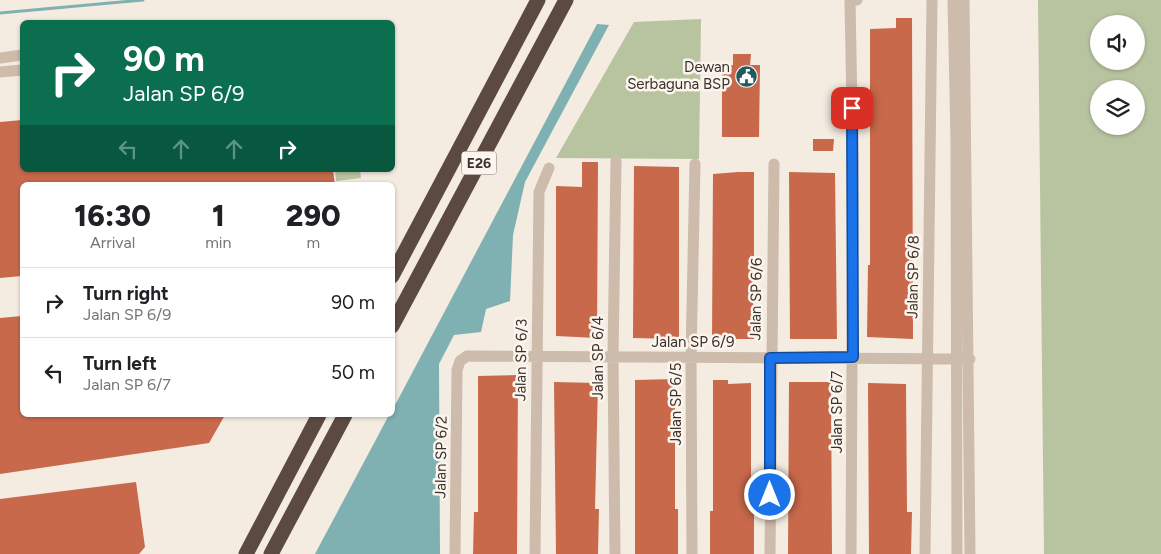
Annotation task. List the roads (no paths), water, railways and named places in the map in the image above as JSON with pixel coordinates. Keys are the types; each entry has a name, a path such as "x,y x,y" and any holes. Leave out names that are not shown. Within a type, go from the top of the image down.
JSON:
{"highway":[{"name":"E26","path":"395,270 538,0"},
{"name":"E26","path":"395,320 566,0"},
{"path":"246,554 318,417"},
{"path":"271,554 344,417"}],"street":[{"name":"Jalan SP 6/7","path":"851,554 854,0"},
{"name":"Jalan SP 6/8","path":"924,554 932,0"},
{"path":"953,0 957,554"},
{"path":"964,0 970,359 970,554"},
{"path":"0,58 20,55"},
{"path":"0,72 20,70"},
{"name":"Jalan SP 6/4","path":"615,554 613,357 616,161"},
{"name":"Jalan SP 6/5","path":"692,554 691,357 695,164"},
{"name":"Jalan SP 6/6","path":"770,554 770,358 774,164"},
{"name":"Jalan SP 6/3","path":"535,554 538,192 549,168"},
{"name":"Jalan SP 6/9","path":"460,361 467,356 970,359"},
{"name":"Jalan SP 6/2","path":"455,554 457,370 460,361"}],"water":[{"path":"597,24 609,25 525,182 513,235 510,301 486,309 481,332 454,335 439,364 440,554 315,554 388,417 395,417 395,405"}],"waterway":[{"path":"0,13 143,0"}],"place":[{"name":"Dewan Serbaguna BSP","path":"746,76"}]}
